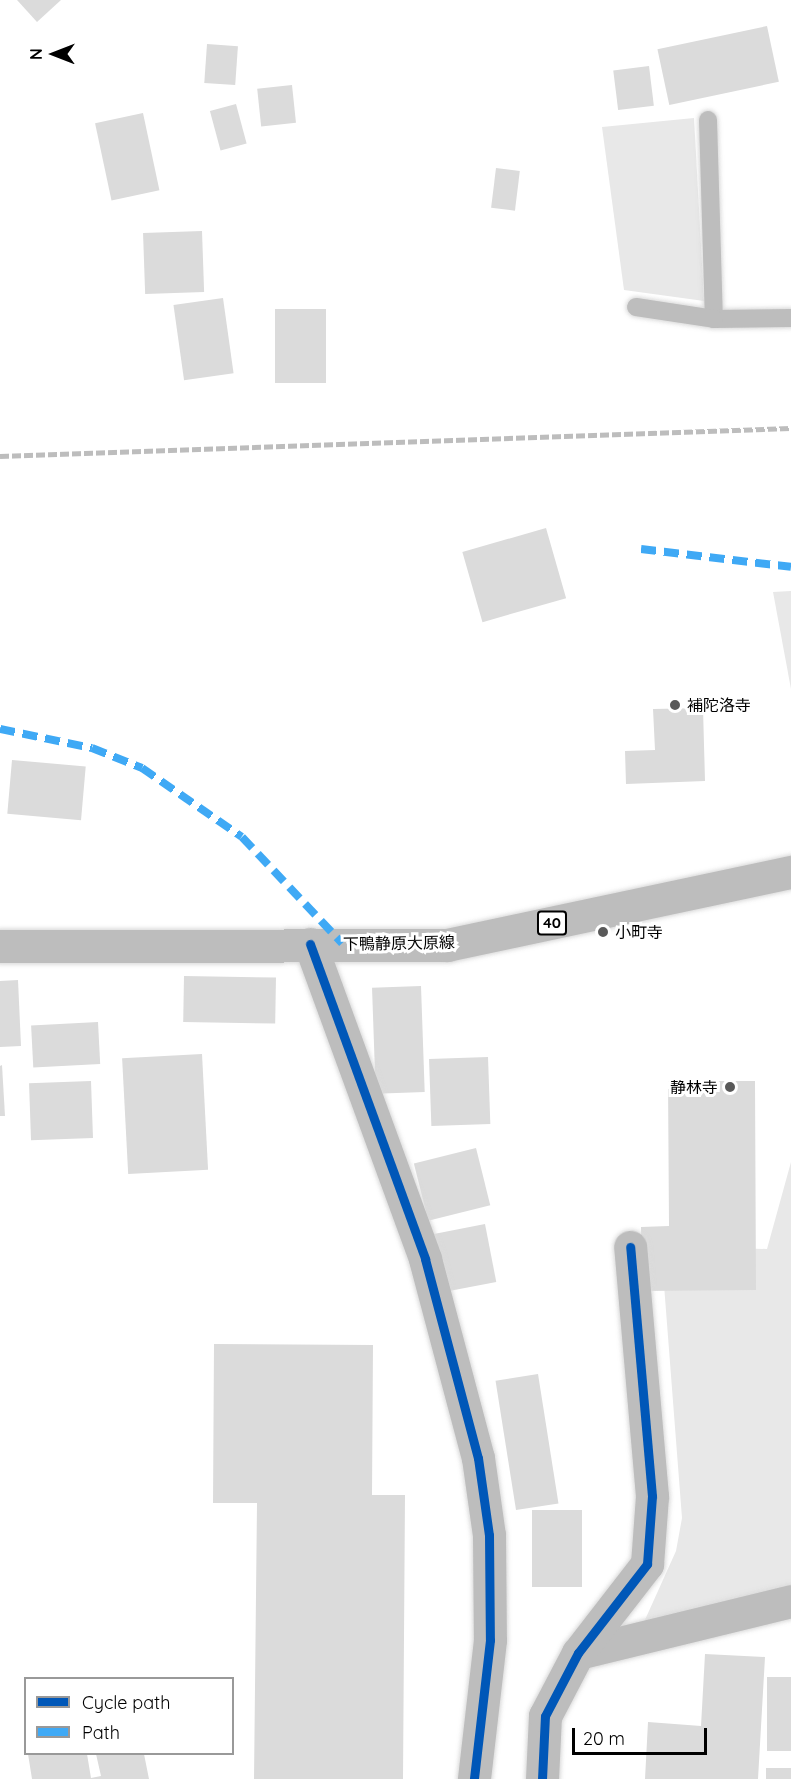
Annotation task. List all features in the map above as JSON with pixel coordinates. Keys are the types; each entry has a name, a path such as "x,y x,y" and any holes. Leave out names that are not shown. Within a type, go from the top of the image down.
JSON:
{"street":[{"name":"下鴨静原大原線","path":"0,946 447,945 791,872"},
{"path":"310,944 425,1259 478,1458 489,1535 490,1640 474,1779"},
{"path":"542,1779 545,1716 578,1653 647,1564 652,1496 630,1247"},
{"path":"578,1653 791,1602"}],"lane":[{"path":"708,120 714,319"},
{"path":"636,307 714,319 791,318"}],"shaded area":[{"path":"694,118 704,301 624,290 602,127"},
{"path":"791,591 791,689 773,592"},
{"path":"791,1162 791,1589 644,1622 676,1551 682,1518 661,1246 767,1249"}],"building":[{"path":"17,0 61,0 37,22"},
{"path":"767,26 779,82 669,105 657,49"},
{"path":"207,44 238,46 235,85 204,83"},
{"path":"649,66 654,106 618,110 613,70"},
{"path":"292,85 296,123 261,126 257,89"},
{"path":"236,104 247,144 221,151 210,111"},
{"path":"143,113 159,190 111,200 95,123"},
{"path":"496,168 520,171 515,211 491,208"},
{"path":"202,231 204,292 145,294 143,233"},
{"path":"223,298 234,373 184,380 173,305"},
{"path":"275,309 326,309 326,383 275,383"},
{"path":"546,528 566,598 482,622 462,552"},
{"path":"703,708 705,781 626,784 625,751 655,750 653,709"},
{"path":"12,760 86,766 81,820 7,814"},
{"path":"184,976 276,978 275,1024 183,1022"},
{"path":"18,980 21,1046 0,1047 0,981"},
{"path":"421,986 425,1092 376,1094 372,988"},
{"path":"98,1022 100,1064 33,1067 31,1026"},
{"path":"202,1054 208,1170 128,1174 122,1058"},
{"path":"488,1057 490,1124 431,1126 429,1059"},
{"path":"2,1065 5,1116 0,1116 0,1066"},
{"path":"91,1081 93,1138 31,1140 29,1083"},
{"path":"668,1081 755,1081 756,1290 642,1291 641,1227 669,1226"},
{"path":"476,1148 490,1205 428,1221 414,1163"},
{"path":"485,1224 496,1282 445,1292 434,1234"},
{"path":"214,1344 373,1345 372,1495 405,1495 403,1779 254,1779 257,1503 213,1503"},
{"path":"538,1374 558,1503 516,1510 496,1381"},
{"path":"532,1510 582,1510 582,1587 532,1587"},
{"path":"705,1654 765,1657 758,1779 645,1779 648,1722 701,1726"},
{"path":"767,1677 791,1677 791,1751 767,1751"},
{"path":"28,1755 87,1755 91,1778 101,1776 96,1755 144,1755 149,1779 32,1779"},
{"path":"766,1768 791,1768 791,1779 766,1779"}],"railway":[{"path":"0,456 791,428"}],"marked path":[{"path":"641,549 791,567"},
{"path":"0,729 92,748 142,768 242,837 342,943"}],"cycle path":[{"path":"310,944 425,1259 478,1458 489,1535 490,1640 474,1779"},
{"path":"542,1779 545,1716 578,1653 647,1564 652,1496 630,1247"}],"place":[{"name":"補陀洛寺","path":"675,705"},
{"name":"小町寺","path":"603,932"},
{"name":"静林寺","path":"730,1087"}]}
